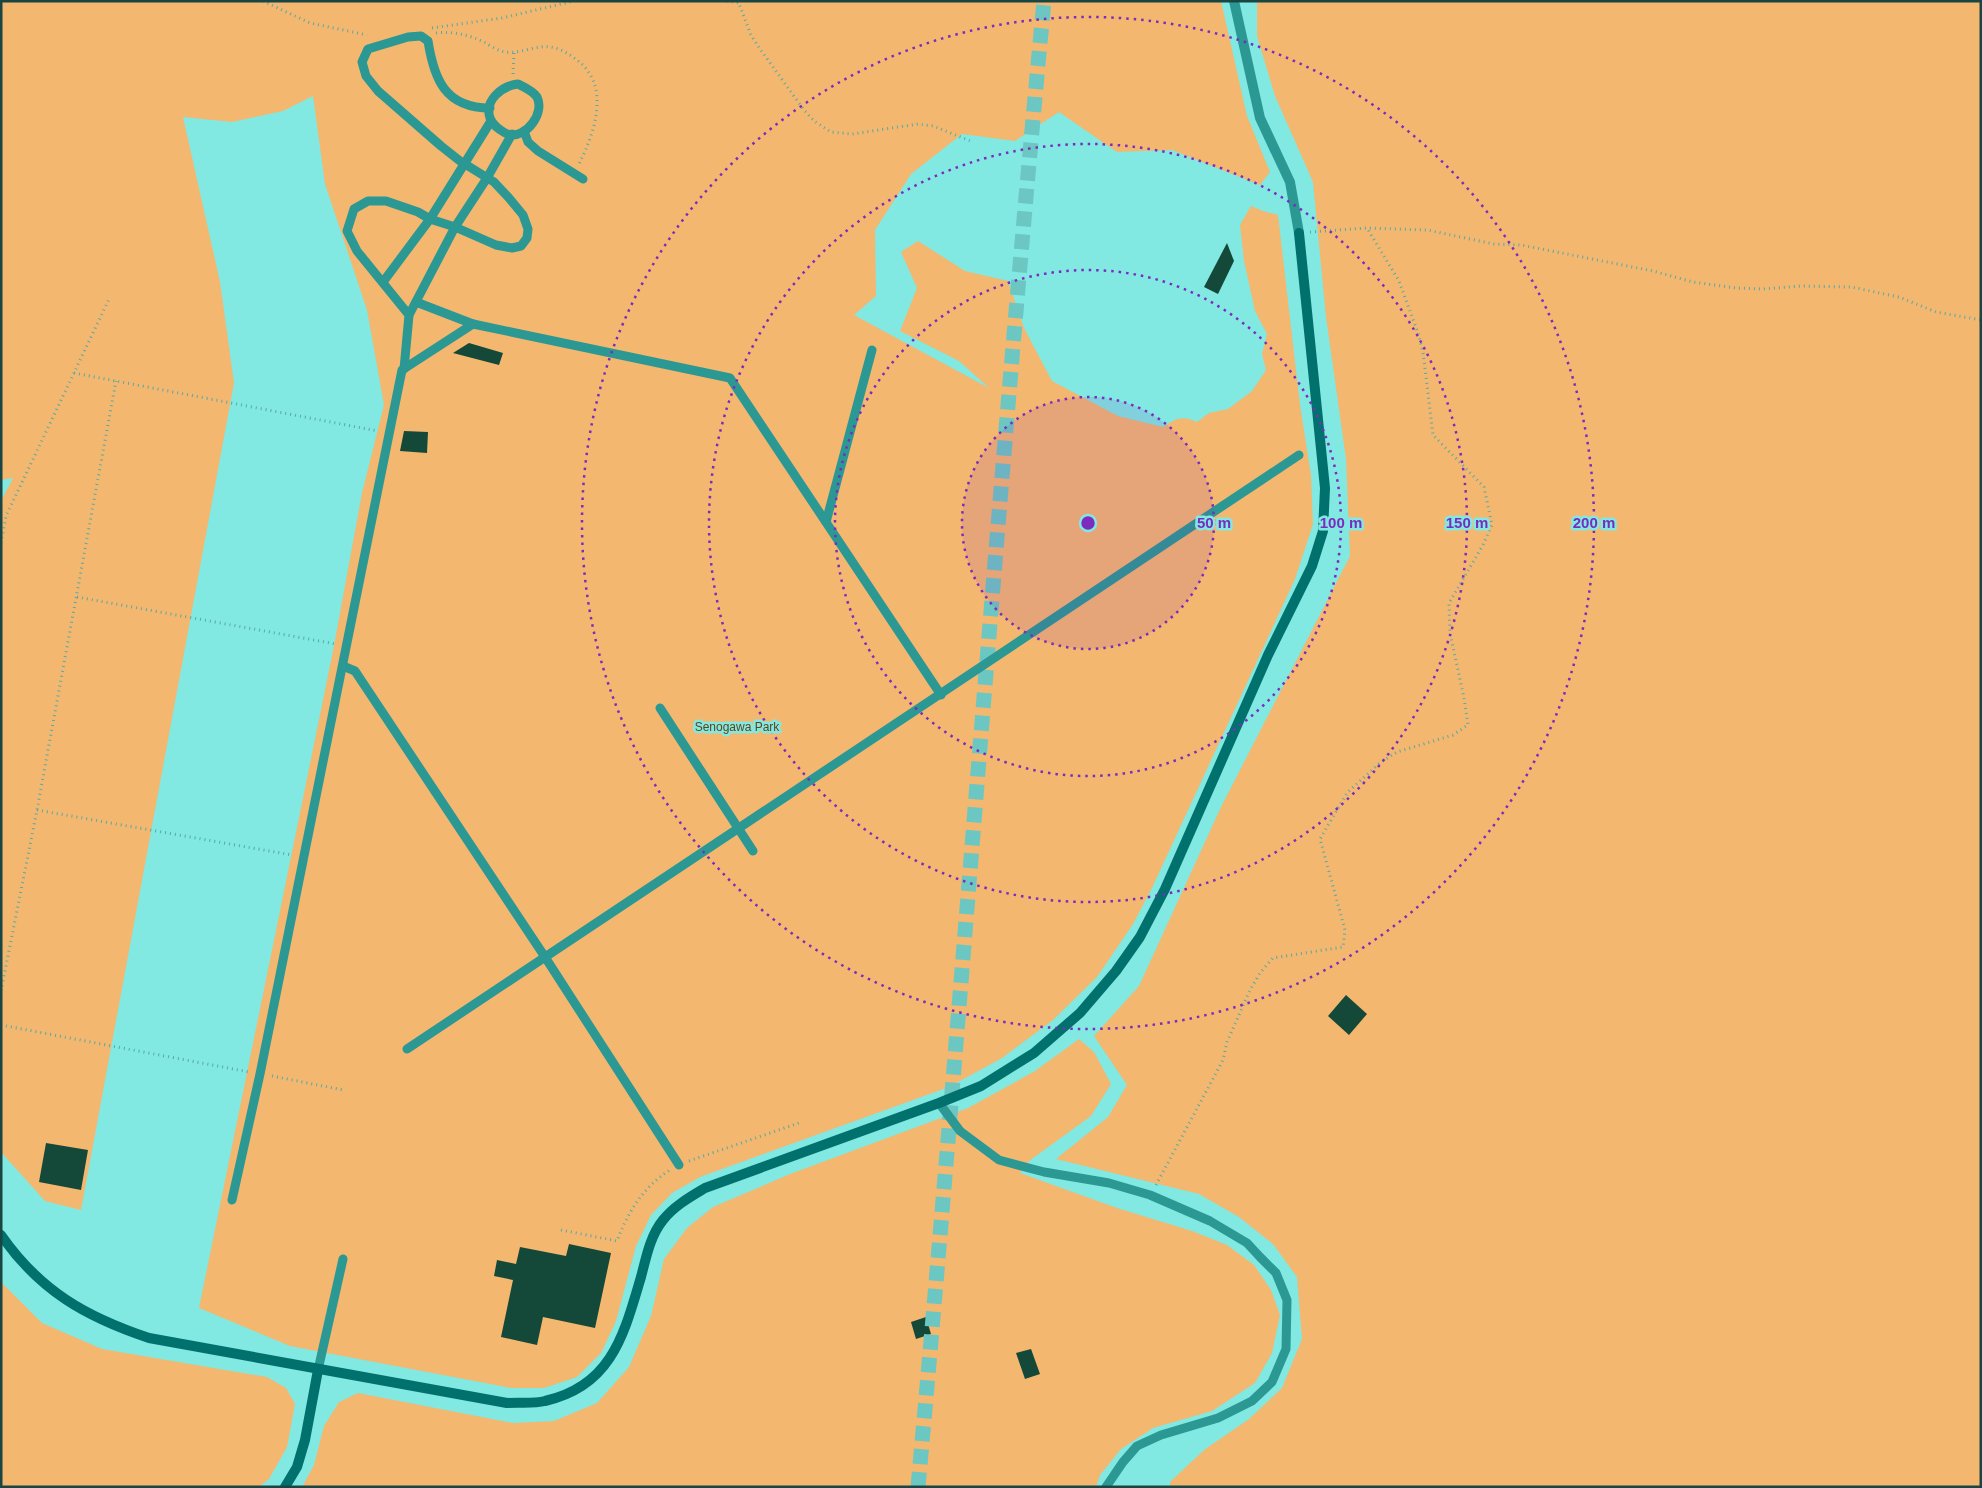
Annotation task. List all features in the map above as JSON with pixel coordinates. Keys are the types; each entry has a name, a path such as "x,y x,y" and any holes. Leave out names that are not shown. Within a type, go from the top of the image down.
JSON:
{"street":[{"path":"1,1235 12,1250 40,1280 75,1307 113,1326 149,1338 507,1403 543,1402 572,1393 596,1375 615,1352 627,1324 650,1244 662,1221 681,1203 705,1188 981,1086 1034,1053 1080,1013 1116,971 1140,937 1165,889 1268,654 1312,566 1324,531 1326,488 1299,233 1290,182 1260,118 1234,1"},
{"path":"285,1487 296,1467 304,1440 318,1370"}],"lane":[{"path":"409,315 357,252 347,231 354,209 368,201 386,201 418,212 430,219 455,227 496,245 512,248 521,246 527,238 528,229 523,215 504,193 487,178 441,146 378,91 366,76 362,62 368,49 421,33 428,41 431,58 440,85 446,92 459,101 474,106 490,108"},
{"path":"518,84 530,90 537,97 537,117 520,134 509,135 494,126 489,115 490,108 490,103 498,92 509,85 518,84"},
{"path":"383,282 430,219 466,165 491,121"},
{"path":"524,131 528,142 538,151 584,179"},
{"path":"232,1200 260,1074 389,433 402,370 404,369 409,315 455,227 487,178 512,134"},
{"path":"416,302 473,324 730,378 941,695"},
{"path":"404,369 473,324"},
{"path":"826,522 872,350"},
{"path":"407,1049 1299,455"},
{"path":"343,666 355,671 545,957 679,1165"},
{"path":"660,708 753,851"},
{"path":"939,1103 960,1131 999,1160 1044,1172 1108,1183 1150,1195 1210,1221 1247,1243 1276,1273 1287,1300 1286,1349 1272,1382 1252,1401 1218,1418 1161,1434 1137,1446 1123,1462 1106,1487"},
{"path":"318,1370 343,1259"}],"path":[{"path":"263,1 310,23 371,35"},
{"path":"421,33 447,25 502,18 574,1"},
{"path":"727,1 738,2 760,49 804,110 814,121 831,132 852,134 918,124 933,126 973,142"},
{"path":"421,33 465,34 501,51 514,52 534,47 551,47 568,53 585,66 596,84 598,116 587,148 575,174"},
{"path":"514,52 514,84"},
{"path":"1150,1195 1223,1060 1227,1042 1250,990 1260,973 1274,958 1344,947 1345,930 1320,839 1346,792 1381,762 1397,752 1453,735 1468,725 1450,633 1449,604 1484,545 1492,525 1490,515 1484,487 1433,435 1423,352 1418,332 1399,280 1367,228"},
{"path":"1299,233 1367,228 1428,230 1494,244 1521,245 1653,271 1693,282 1736,288 1851,287 1899,296 1936,312 1981,320"},
{"path":"1,543 6,516 110,297"},
{"path":"74,373 389,433"},
{"path":"1,991 37,810 116,381"},
{"path":"76,597 347,646"},
{"path":"37,810 304,857"},
{"path":"1,1025 343,1090"},
{"path":"561,1230 616,1240 626,1217 643,1193 679,1165 799,1123"}],"green space":[{"name":"Senogawa Park","path":"1,1 1221,1 1247,116 1270,172 1260,185 1172,150 1117,152 1059,112 1015,141 962,134 911,174 875,230 876,296 854,315 989,388 959,361 900,331 917,288 901,252 918,241 965,271 1008,281 1024,328 1052,381 1118,416 1163,427 1180,418 1197,422 1209,413 1228,409 1252,391 1266,370 1262,354 1267,334 1255,311 1244,261 1240,225 1251,206 1278,215 1300,405 1311,475 1313,524 1295,579 1151,890 1133,924 1097,977 1053,1020 1002,1058 949,1087 700,1177 672,1193 651,1215 636,1246 616,1321 601,1353 577,1377 544,1388 511,1388 290,1346 199,1308 333,651 362,493 384,405 367,310 325,184 313,96 283,111 232,122 183,117 220,282 234,383 81,1210 45,1201 1,1152 1,501 13,478 1,480"},
{"path":"1257,1 1981,1 1981,1487 1170,1487 1170,1482 1204,1450 1249,1419 1282,1388 1302,1339 1297,1277 1273,1244 1239,1217 1199,1194 1056,1159 1108,1117 1127,1085 1094,1036 1139,986 1221,807 1350,556 1346,459 1326,317 1313,182 1275,96 1257,36"},
{"path":"1079,1039 1094,1052 1111,1084 1091,1116 1029,1161 1020,1173 1117,1208 1192,1231 1227,1245 1254,1265 1271,1290 1280,1315 1272,1353 1255,1383 1212,1411 1153,1428 1121,1449 1100,1475 1096,1487 302,1487 314,1465 324,1426 339,1402 358,1393 513,1423 554,1421 597,1403 629,1367 651,1316 664,1259 687,1228 713,1207 790,1174 968,1108 1035,1071"},
{"path":"1,1282 42,1323 102,1349 267,1377 286,1388 295,1404 287,1447 269,1479 259,1487 1,1487"}],"building":[{"path":"1227,243 1234,261 1218,294 1204,287"},
{"path":"469,343 503,353 499,365 453,353"},
{"path":"404,431 428,432 427,453 400,451"},
{"path":"1346,995 1367,1014 1349,1035 1328,1016"},
{"path":"46,1143 88,1150 81,1190 39,1182"},
{"path":"569,1244 611,1253 595,1328 543,1317 537,1345 501,1337 513,1280 494,1276 497,1260 516,1264 520,1247 566,1256"},
{"path":"926,1317 931,1334 916,1339 911,1322"},
{"path":"1031,1349 1040,1374 1025,1379 1016,1353"}],"tunnel":[{"path":"918,1487 1011,372 1044,1"}]}
